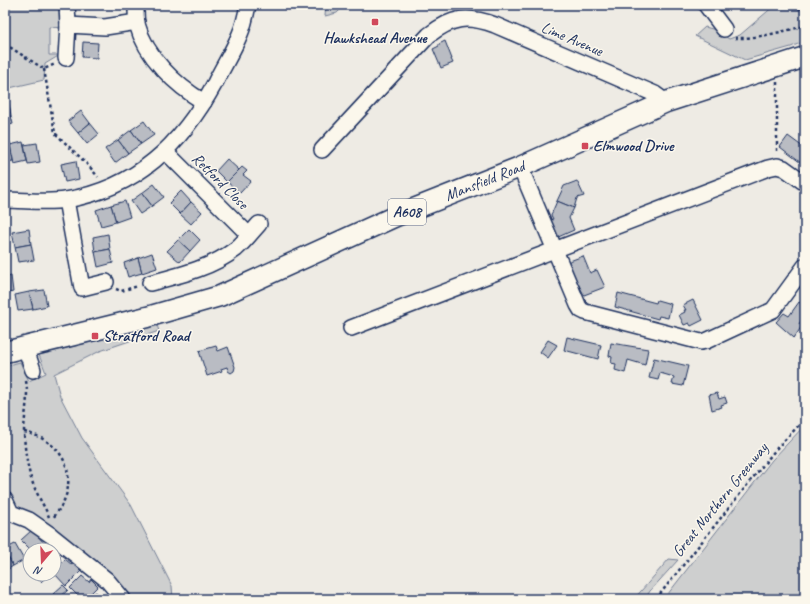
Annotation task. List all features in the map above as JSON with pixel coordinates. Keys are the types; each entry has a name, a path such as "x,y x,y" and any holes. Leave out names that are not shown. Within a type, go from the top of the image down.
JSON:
{"main road":[{"name":"Mansfield Road","path":"5,352 148,316 220,296 396,216 520,167 666,102 805,57"}],"street":[{"path":"66,58 68,25 67,5"},
{"path":"136,5 137,22 146,45 157,62 190,94 204,102"},
{"path":"5,200 66,200 104,190 134,176 150,164 186,129 204,102 240,34 248,5"},
{"path":"706,14 724,29"},
{"name":"Lime Avenue","path":"322,150 429,35 453,20 474,19 495,25 648,91 666,102"},
{"path":"68,25 105,27 137,22"},
{"name":"Retford Close","path":"165,151 249,236"},
{"path":"351,328 768,168 777,166 784,168 805,183"},
{"path":"520,167 580,310 591,314 701,342 712,339 773,310 805,266"},
{"path":"66,200 82,288 106,282"},
{"name":"Retford Close","path":"150,283 198,270 217,262 237,248 259,224"},
{"path":"24,347 28,373"},
{"path":"7,510 30,520 52,536 107,580 123,599"}],"path":[{"path":"794,5 805,12"},
{"path":"724,29 733,38 745,38 805,26"},
{"path":"5,44 44,69 55,133 89,166 98,177 104,190"},
{"path":"44,69 66,58"},
{"path":"777,66 777,166"},
{"path":"106,282 109,287 121,291 150,283"},
{"path":"24,432 35,434 46,439 54,446 65,463 68,487 65,498 58,512 50,522 31,478 25,453 24,432 25,409 28,394 26,382 28,373"},
{"name":"Great Northern Greenway","path":"656,599 776,449 805,419"}],"shaded area":[{"path":"5,5 63,5 63,28 49,27 49,55 60,55 45,64 44,80 5,89"},
{"path":"326,5 345,5 337,13 325,16"},
{"path":"775,5 805,5 805,41 791,47 745,60 695,36 705,27 716,30 729,39 740,35"},
{"path":"157,325 159,331 100,351 54,374 60,396 82,438 131,505 172,586 173,599 129,599 62,545 62,542 58,542 19,511 5,484 5,366 20,362 29,381 46,373 39,355"},
{"path":"805,425 805,599 664,599 772,460"},
{"path":"669,559 678,560 650,591 645,599 634,599"}],"building":[{"path":"445,41 453,63 441,68 433,49"},
{"path":"83,42 98,43 97,58 82,57"},
{"path":"8,101 10,109 5,110 5,102"},
{"path":"10,109 11,116 5,118 5,110"},
{"path":"81,111 90,123 78,133 68,121"},
{"path":"11,116 13,124 5,126 5,118"},
{"path":"144,121 154,135 141,144 131,130"},
{"path":"90,123 99,134 87,144 78,133"},
{"path":"131,130 141,144 128,153 118,140"},
{"path":"788,136 803,147 805,144 805,166 780,147"},
{"path":"118,140 128,153 115,163 105,149"},
{"path":"5,142 10,142 13,161 5,162"},
{"path":"23,142 27,161 14,164 10,145"},
{"path":"37,143 40,162 28,164 24,145"},
{"path":"227,159 239,170 227,182 216,171"},
{"path":"76,161 79,179 65,182 61,164"},
{"path":"242,167 247,171 243,175 251,181 240,193 227,182"},
{"path":"577,181 584,196 577,198 574,208 557,201 564,186"},
{"path":"154,184 164,197 152,206 142,193"},
{"path":"181,191 191,202 180,214 169,203"},
{"path":"142,193 152,206 140,214 131,201"},
{"path":"125,201 130,217 116,222 111,205"},
{"path":"557,201 574,208 569,218 574,230 556,238 548,221 553,219 551,215"},
{"path":"191,202 202,212 191,224 180,214"},
{"path":"111,205 116,222 101,226 96,210"},
{"path":"29,229 31,244 15,247 12,232"},
{"path":"189,229 200,240 190,251 178,240"},
{"path":"108,234 110,249 95,252 93,237"},
{"path":"178,240 190,251 180,262 167,251"},
{"path":"31,244 34,260 18,262 15,247"},
{"path":"110,249 113,263 98,267 95,252"},
{"path":"152,253 157,268 142,273 138,258"},
{"path":"583,256 590,273 597,270 605,287 584,295 567,262"},
{"path":"138,258 142,273 128,277 124,263"},
{"path":"11,276 13,292 5,294 5,277"},
{"path":"44,290 47,306 33,309 29,292"},
{"path":"29,292 33,309 18,311 15,295"},
{"path":"618,293 656,303 657,300 671,304 668,318 659,316 658,319 615,307"},
{"path":"693,300 703,320 691,326 689,323 684,325 679,315 686,310 683,305"},
{"path":"799,302 805,306 805,314 799,324 802,326 794,338 776,322 784,313 789,316"},
{"path":"567,337 601,345 598,359 564,350"},
{"path":"548,340 557,345 548,358 540,352"},
{"path":"611,343 648,349 645,365 628,360 625,373 615,370 616,364 611,363 612,357 609,356"},
{"path":"216,346 218,351 228,347 235,367 234,371 231,373 228,371 227,367 221,369 222,371 207,376 199,351"},
{"path":"654,358 688,366 683,386 672,384 674,377 660,373 658,380 649,378"},
{"path":"717,393 719,399 725,397 727,403 721,405 722,407 712,410 709,395"},
{"path":"32,530 43,542 23,542 21,540"},
{"path":"15,544 22,556 22,561 13,566 5,552 5,549"},
{"path":"5,552 13,566 5,571"},
{"path":"65,559 72,565 74,563 81,571 66,586 62,582 62,562"},
{"path":"82,576 89,582 91,579 98,586 85,599 81,599 70,588"},
{"path":"63,585 68,590 58,599 53,594"},
{"path":"96,592 102,599 88,599"}],"place":[{"name":"Hawkshead Avenue","path":"375,22"},
{"name":"Elmwood Drive","path":"585,146"},
{"name":"Stratford Road","path":"95,336"}]}
